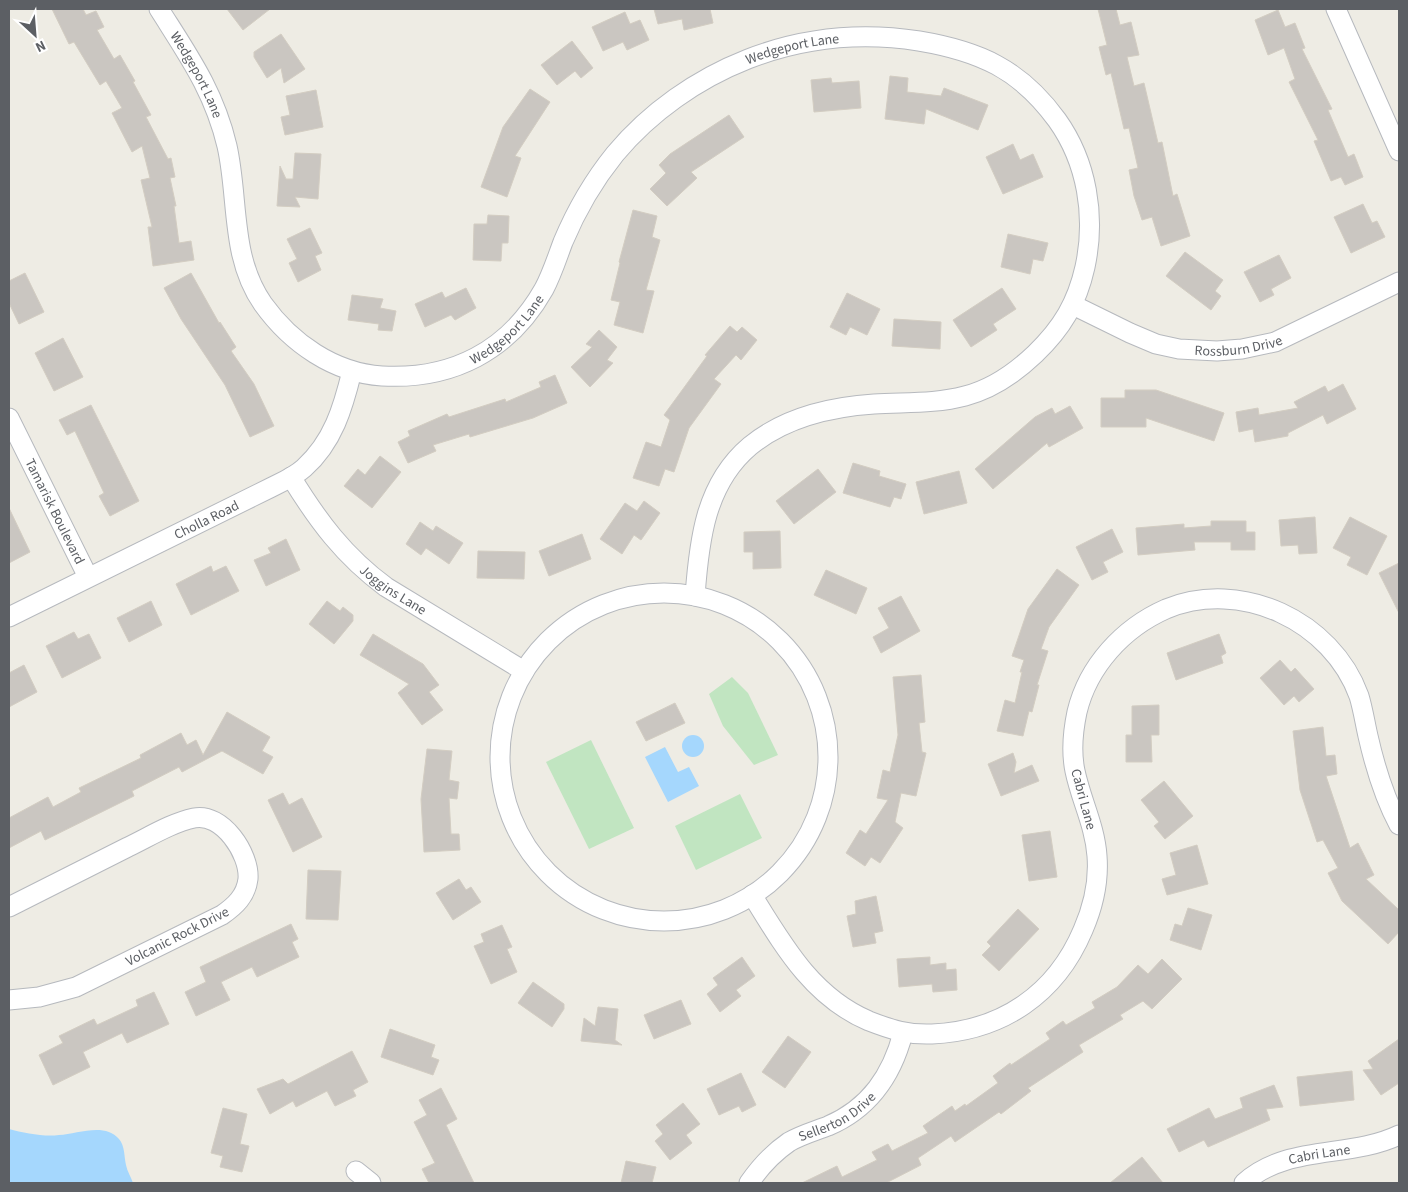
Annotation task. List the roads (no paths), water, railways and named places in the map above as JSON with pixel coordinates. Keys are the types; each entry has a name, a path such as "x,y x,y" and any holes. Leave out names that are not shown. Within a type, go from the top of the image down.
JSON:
{"street":[{"name":"Wedgeport Lane","path":"159,9 196,65 220,122 231,171 238,240 243,261 256,292 276,321 298,341 323,358 352,371 388,376 427,374 459,366 490,350 520,323 532,308 550,278 564,239 584,200 612,158 643,125 680,95 698,83 732,66 784,48 835,38 870,37 909,40 961,50 1002,67 1021,81 1040,100 1060,124 1075,151 1081,166 1088,197 1090,228 1087,258 1082,280 1073,305 1056,331 1021,367 982,390 960,397 924,403 879,404 827,410 810,414 772,430 754,443 723,474 714,492 708,510 697,571 695,596"},
{"path":"1336,9 1399,151"},
{"name":"Rossburn Drive","path":"1073,305 1130,334 1156,344 1186,349 1224,351 1275,342 1399,282"},
{"name":"Cholla Road","path":"9,617 291,478 304,469 315,457 335,427 352,371"},
{"name":"Tamarisk Boulevard","path":"9,418 88,577"},
{"name":"Joggins Lane","path":"291,478 332,538 366,571 386,587 524,671"},
{"path":"667,593 695,596 736,609 777,638 789,650 808,677 821,708 825,724 828,757 827,774 820,806 807,837 787,864 770,881 752,894 738,903 710,914 682,919 654,920 626,916 599,908 574,894 552,877 533,856 518,832 507,806 501,779 500,751 503,723 512,696 524,671 541,648 553,636 582,615 623,598 667,593"},
{"name":"Cabri Lane","path":"752,894 785,948 810,981 825,994 861,1018 903,1033 933,1034 959,1031 984,1025 999,1020 1019,1008 1043,990 1060,971 1071,956 1090,915 1097,869 1093,826 1078,784 1073,756 1077,711 1088,683 1115,644 1134,628 1166,609 1184,603 1208,599 1229,599 1253,603 1284,614 1320,638 1335,654 1346,668 1358,695 1375,765 1388,802 1399,825"},
{"name":"Volcanic Rock Drive","path":"9,906 184,820 196,817 208,818 219,824 231,835 240,849 248,879 241,899 222,914 76,987 39,997 9,1000"},
{"name":"Sellerton Drive","path":"749,1183 761,1167 777,1151 802,1136 844,1118 870,1097 883,1082 894,1062 903,1033"},
{"name":"Cabri Lane","path":"1244,1183 1258,1172 1280,1162 1312,1154 1362,1146 1399,1135"},
{"path":"356,1171 371,1183"}],"water":[{"path":"693,735 701,738 704,746 701,754 693,757 685,754 682,746 685,738"},
{"path":"665,747 678,772 689,767 699,786 668,802 645,757"},
{"path":"9,1129 47,1135 90,1130 106,1131 113,1134 122,1145 133,1183 9,1183"}]}
